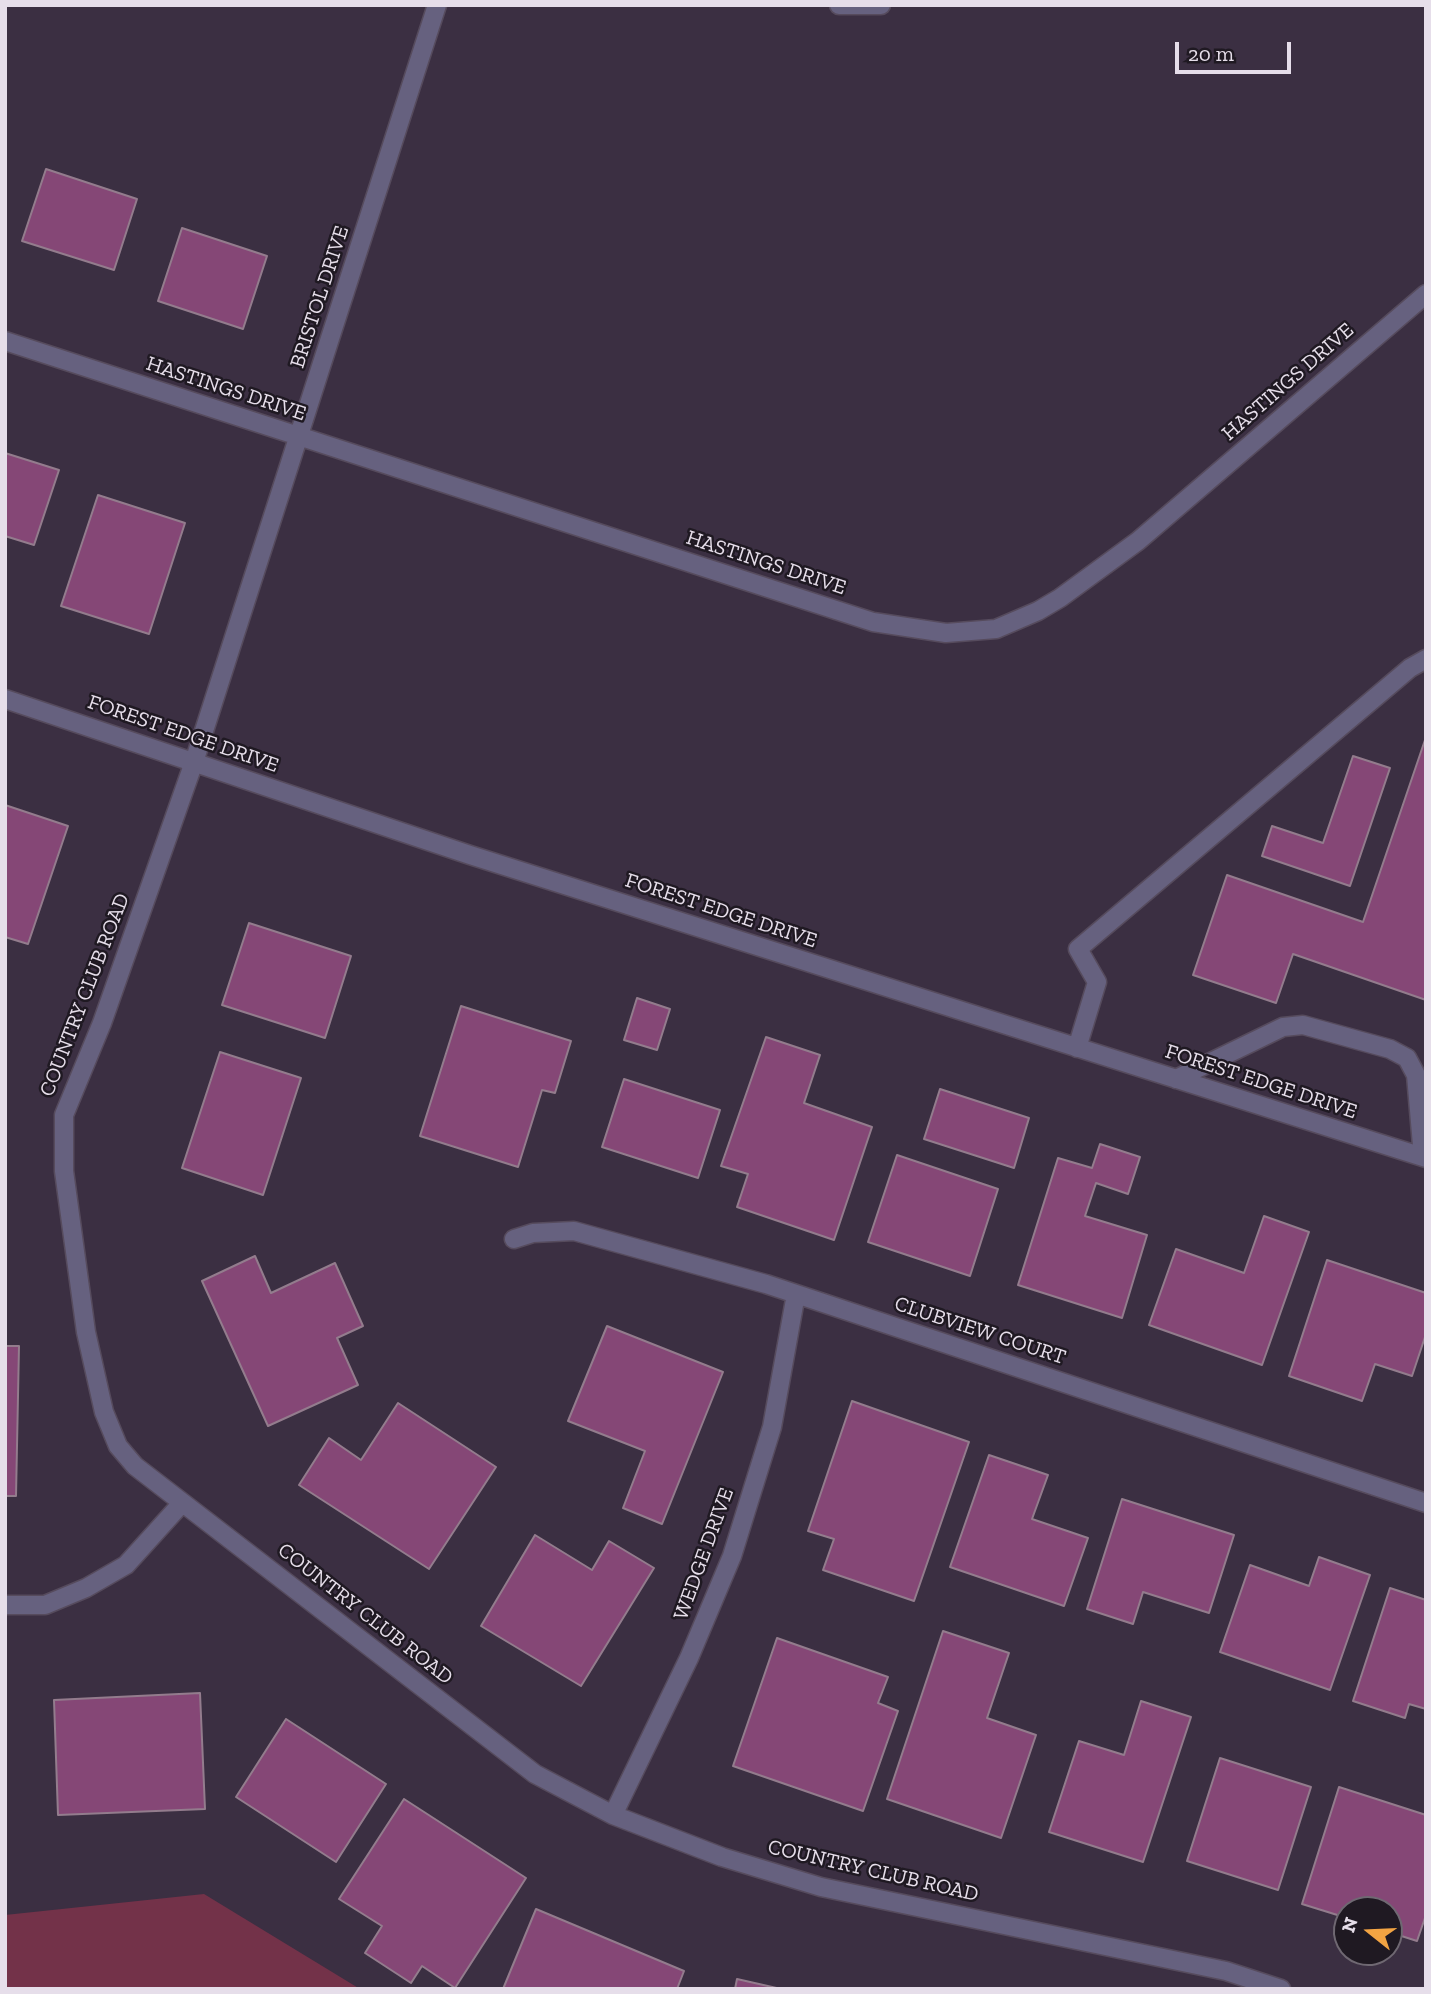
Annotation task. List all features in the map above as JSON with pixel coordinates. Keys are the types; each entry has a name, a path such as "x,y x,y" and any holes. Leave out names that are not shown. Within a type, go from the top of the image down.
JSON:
{"street":[{"name":"BRISTOL DRIVE","path":"194,762 436,5"},
{"path":"839,5 881,5"},
{"name":"HASTINGS DRIVE","path":"5,341 873,622 946,633 996,629 1038,611 1060,598 1138,541 1426,294"},
{"path":"1077,1048 1097,982 1078,949 1410,668 1426,659"},
{"name":"FOREST EDGE DRIVE","path":"5,699 496,863 1424,1158"},
{"name":"COUNTRY CLUB ROAD","path":"194,762 102,1023 64,1115 67,1198 86,1332 104,1412 118,1446 135,1466 536,1774 613,1815 722,1857 821,1887 1226,1971 1281,1989"},
{"path":"1176,1079 1283,1027 1303,1025 1390,1049 1407,1058 1416,1075 1424,1158"},
{"name":"CLUBVIEW COURT","path":"514,1239 533,1233 574,1231 796,1294 1426,1503"},
{"name":"WEDGE DRIVE","path":"613,1815 689,1658 732,1556 772,1427 796,1294"},
{"path":"5,1605 45,1605 86,1588 126,1564 182,1503"}],"shaded area":[{"path":"204,1894 360,1989 5,1989 5,1915"}],"building":[{"path":"46,169 137,199 114,270 22,241"},
{"path":"182,228 267,256 243,329 158,301"},
{"path":"5,453 59,470 34,545 5,536"},
{"path":"98,495 185,523 149,634 61,606"},
{"path":"1426,737 1426,1000 1293,954 1276,1003 1193,975 1227,875 1363,922"},
{"path":"1353,756 1390,768 1350,886 1262,856 1272,826 1323,843"},
{"path":"5,805 68,826 28,944 5,937"},
{"path":"249,923 351,956 325,1038 222,1005"},
{"path":"637,998 670,1009 657,1050 624,1040"},
{"path":"461,1006 571,1041 555,1093 542,1090 518,1167 420,1136"},
{"path":"766,1037 820,1055 804,1103 872,1127 834,1240 737,1207 748,1174 721,1166"},
{"path":"220,1052 301,1078 263,1195 182,1168"},
{"path":"624,1079 720,1110 698,1178 602,1147"},
{"path":"940,1089 1029,1118 1014,1168 924,1139"},
{"path":"1100,1144 1140,1157 1128,1194 1096,1183 1085,1216 1147,1235 1122,1318 1018,1285 1058,1158 1092,1168"},
{"path":"897,1155 998,1189 970,1276 868,1242"},
{"path":"1264,1216 1309,1232 1262,1365 1149,1325 1176,1249 1244,1273"},
{"path":"255,1256 271,1293 335,1263 363,1326 337,1338 358,1385 268,1426 202,1281"},
{"path":"1327,1260 1426,1293 1426,1334 1412,1376 1375,1364 1362,1401 1289,1376"},
{"path":"607,1326 723,1372 662,1524 623,1508 645,1451 568,1421"},
{"path":"5,1346 19,1346 16,1496 5,1496"},
{"path":"852,1401 969,1442 914,1601 823,1570 834,1539 808,1531"},
{"path":"398,1403 496,1467 429,1569 299,1485 329,1438 361,1460"},
{"path":"989,1455 1048,1475 1032,1519 1088,1538 1064,1606 950,1567"},
{"path":"1122,1499 1234,1535 1209,1613 1143,1592 1133,1624 1087,1609"},
{"path":"535,1535 592,1570 609,1541 654,1568 581,1686 481,1626"},
{"path":"1319,1557 1370,1575 1330,1690 1220,1652 1250,1565 1309,1586"},
{"path":"1390,1588 1426,1600 1426,1709 1409,1704 1405,1718 1353,1701"},
{"path":"943,1631 1009,1653 987,1718 1036,1735 1001,1838 887,1799"},
{"path":"777,1638 888,1677 878,1703 898,1711 863,1811 733,1766"},
{"path":"200,1693 205,1809 58,1815 54,1700"},
{"path":"1141,1701 1191,1717 1143,1862 1049,1832 1079,1741 1124,1755"},
{"path":"286,1719 386,1784 336,1862 236,1797"},
{"path":"1220,1758 1311,1787 1278,1890 1187,1861"},
{"path":"1339,1787 1426,1815 1426,1915 1417,1941 1403,1936 1403,1896 1333,1896 1333,1914 1302,1904"},
{"path":"404,1799 526,1878 455,1988 422,1966 411,1983 365,1953 382,1926 339,1899"},
{"path":"536,1909 684,1971 677,1989 503,1989"},
{"path":"737,1979 781,1989 735,1989"}]}
